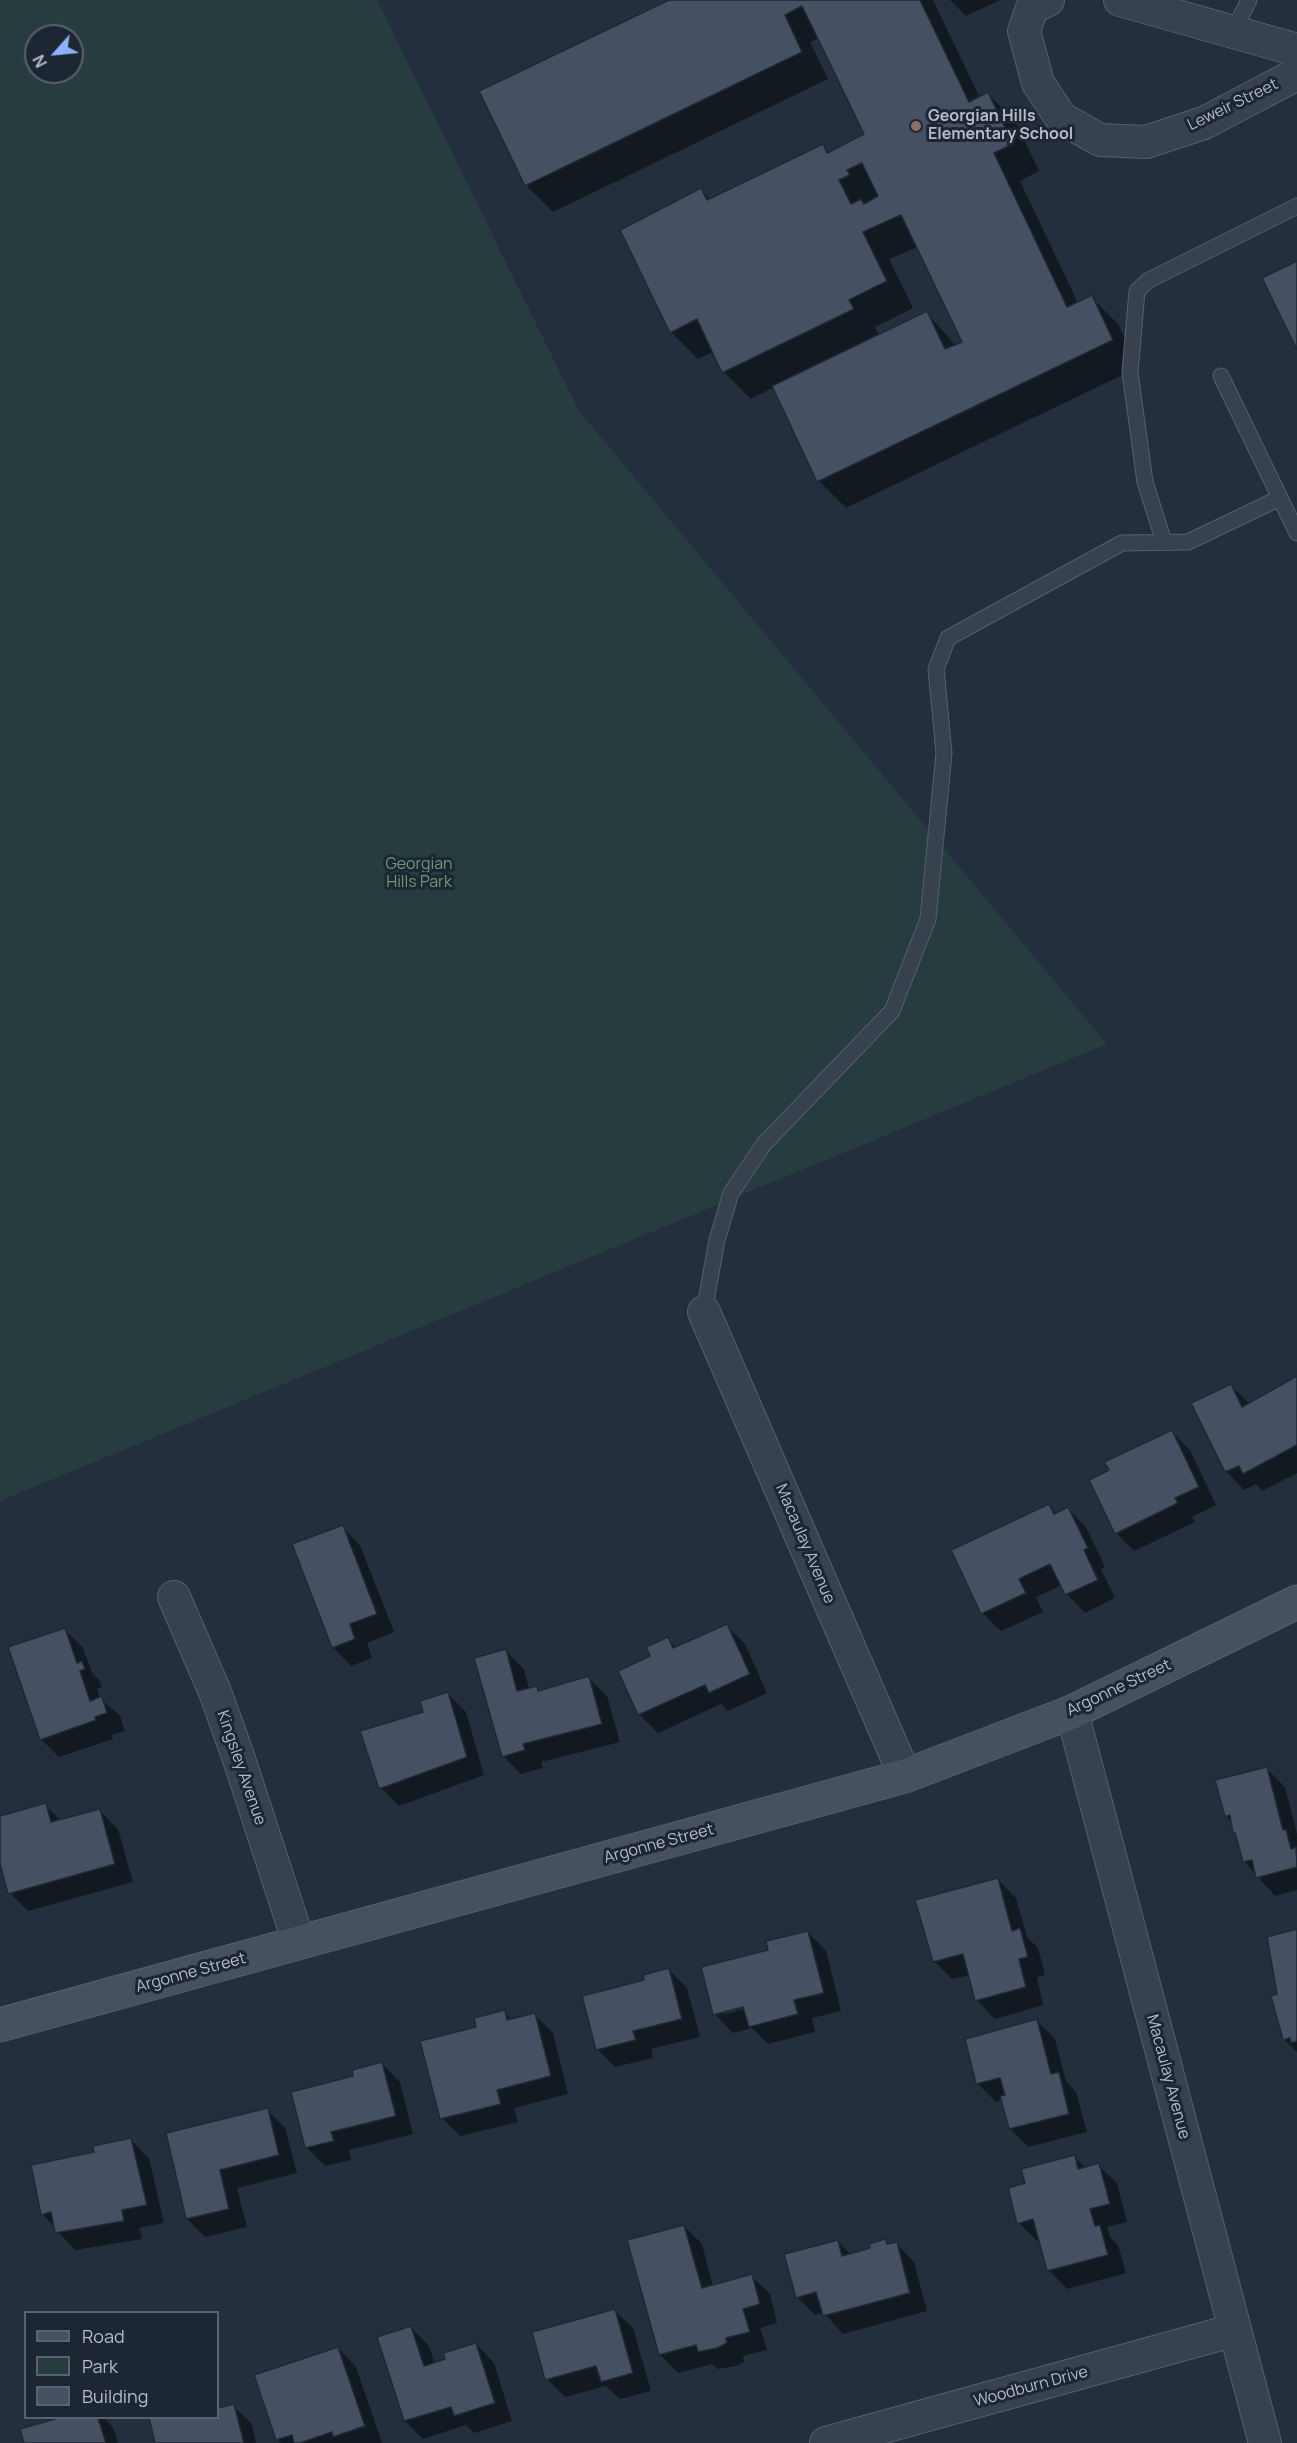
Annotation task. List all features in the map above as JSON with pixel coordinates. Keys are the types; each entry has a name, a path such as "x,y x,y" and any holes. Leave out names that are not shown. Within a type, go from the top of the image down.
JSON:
{"street":[{"name":"Leweir Street","path":"1048,0 1032,8 1024,31 1038,82 1061,118 1100,140 1146,142 1204,123 1297,74"},
{"path":"1120,0 1297,50"},
{"name":"Macaulay Avenue","path":"704,1312 905,1776"},
{"name":"Kingsley Avenue","path":"174,1597 238,1756 299,1943"},
{"name":"Argonne Street","path":"0,2025 905,1776 1072,1712 1297,1602"},
{"name":"Macaulay Avenue","path":"1072,1712 1265,2443"},
{"name":"Woodburn Drive","path":"826,2443 1235,2330"}],"lane":[{"path":"1233,32 1249,0"},
{"path":"1164,542 1145,482 1130,372 1137,291 1149,280 1297,206"},
{"path":"1221,376 1297,533"},
{"path":"704,1312 717,1240 731,1193 764,1144 892,1011 928,919 944,753 936,669 948,638 1122,543 1188,542 1280,498"}],"green space":[{"name":"Georgian Hills Park","path":"0,0 377,0 579,411 1107,1044 0,1501"}],"building":[{"path":"669,0 920,0 969,102 988,92 1013,144 994,153 1067,307 1092,295 1113,340 817,482 772,386 927,311 945,349 962,342 901,215 863,232 887,281 849,300 854,309 722,373 697,319 670,333 620,230 701,188 707,200 823,144 827,153 864,134 802,6 785,15 802,52 525,186 479,91","holes":["862,163 878,196 864,204 861,199 851,204 839,180 850,175 847,170"]},
{"path":"1297,261 1297,350 1262,278"},
{"path":"1297,1376 1297,1445 1243,1474 1239,1466 1225,1472 1191,1403 1231,1384 1242,1407"},
{"path":"1172,1430 1199,1487 1175,1498 1178,1503 1115,1534 1089,1480 1109,1470 1104,1462"},
{"path":"1049,1504 1054,1514 1068,1507 1088,1548 1084,1550 1098,1580 1065,1595 1050,1564 1019,1579 1026,1593 981,1614 951,1550"},
{"path":"343,1525 377,1614 350,1624 355,1639 332,1648 292,1544"},
{"path":"727,1624 750,1674 709,1693 705,1685 638,1715 618,1671 650,1656 646,1647 668,1637 673,1648"},
{"path":"65,1628 77,1663 82,1661 85,1669 80,1671 90,1701 102,1696 107,1713 95,1717 96,1720 40,1740 8,1647"},
{"path":"506,1649 517,1691 537,1686 538,1691 589,1676 602,1724 523,1744 525,1750 502,1757 474,1658"},
{"path":"448,1692 467,1757 379,1789 360,1731 423,1712 420,1701"},
{"path":"1267,1767 1283,1830 1286,1829 1291,1849 1296,1847 1297,1867 1256,1878 1252,1860 1243,1862 1235,1833 1233,1834 1230,1815 1225,1817 1215,1780"},
{"path":"46,1803 51,1822 100,1809 115,1864 8,1894 0,1864 0,1816"},
{"path":"998,1878 1012,1931 1020,1928 1028,1957 1019,1959 1026,1987 975,2001 963,1954 933,1962 915,1900"},
{"path":"1297,1929 1297,2041 1291,2043 1290,2038 1283,2040 1271,1996 1277,1994 1267,1937"},
{"path":"808,1931 824,1993 794,2000 798,2014 749,2027 743,2007 713,2015 701,1967 768,1950 766,1941"},
{"path":"669,1968 682,2019 633,2031 636,2040 596,2050 582,1996 644,1980 643,1975"},
{"path":"505,2010 507,2020 535,2013 551,2076 497,2090 501,2104 440,2119 420,2041 476,2027 474,2018"},
{"path":"1037,2019 1051,2074 1059,2072 1069,2114 1009,2129 1000,2096 1005,2095 1000,2078 976,2084 965,2039"},
{"path":"382,2062 396,2116 331,2132 334,2141 305,2148 291,2092 353,2076 352,2070"},
{"path":"268,2108 279,2155 220,2170 229,2209 186,2219 166,2133"},
{"path":"131,2138 147,2205 122,2210 124,2221 55,2233 51,2212 41,2215 31,2165 94,2152 93,2146"},
{"path":"1075,2155 1078,2169 1099,2163 1110,2204 1090,2209 1095,2226 1100,2225 1108,2255 1047,2271 1033,2219 1017,2224 1008,2188 1025,2183 1021,2169"},
{"path":"684,2225 702,2288 752,2274 760,2304 743,2309 750,2332 726,2338 727,2343 717,2348 698,2352 696,2345 659,2355 627,2240"},
{"path":"885,2239 887,2244 897,2242 910,2293 823,2316 816,2292 796,2298 784,2254 838,2240 842,2256 870,2248 869,2244"},
{"path":"615,2309 633,2373 601,2382 596,2366 545,2380 532,2332"},
{"path":"411,2326 424,2366 445,2359 443,2353 476,2343 495,2403 454,2416 451,2407 404,2421 377,2337"},
{"path":"338,2347 365,2426 333,2437 332,2432 300,2443 294,2443 292,2435 276,2440 254,2375"},
{"path":"234,2404 244,2443 155,2443 149,2419 219,2419 219,2408"},
{"path":"55,2419 98,2419 106,2443 24,2443 20,2429"}],"place":[{"name":"Georgian Hills Elementary School","path":"916,126"}]}
